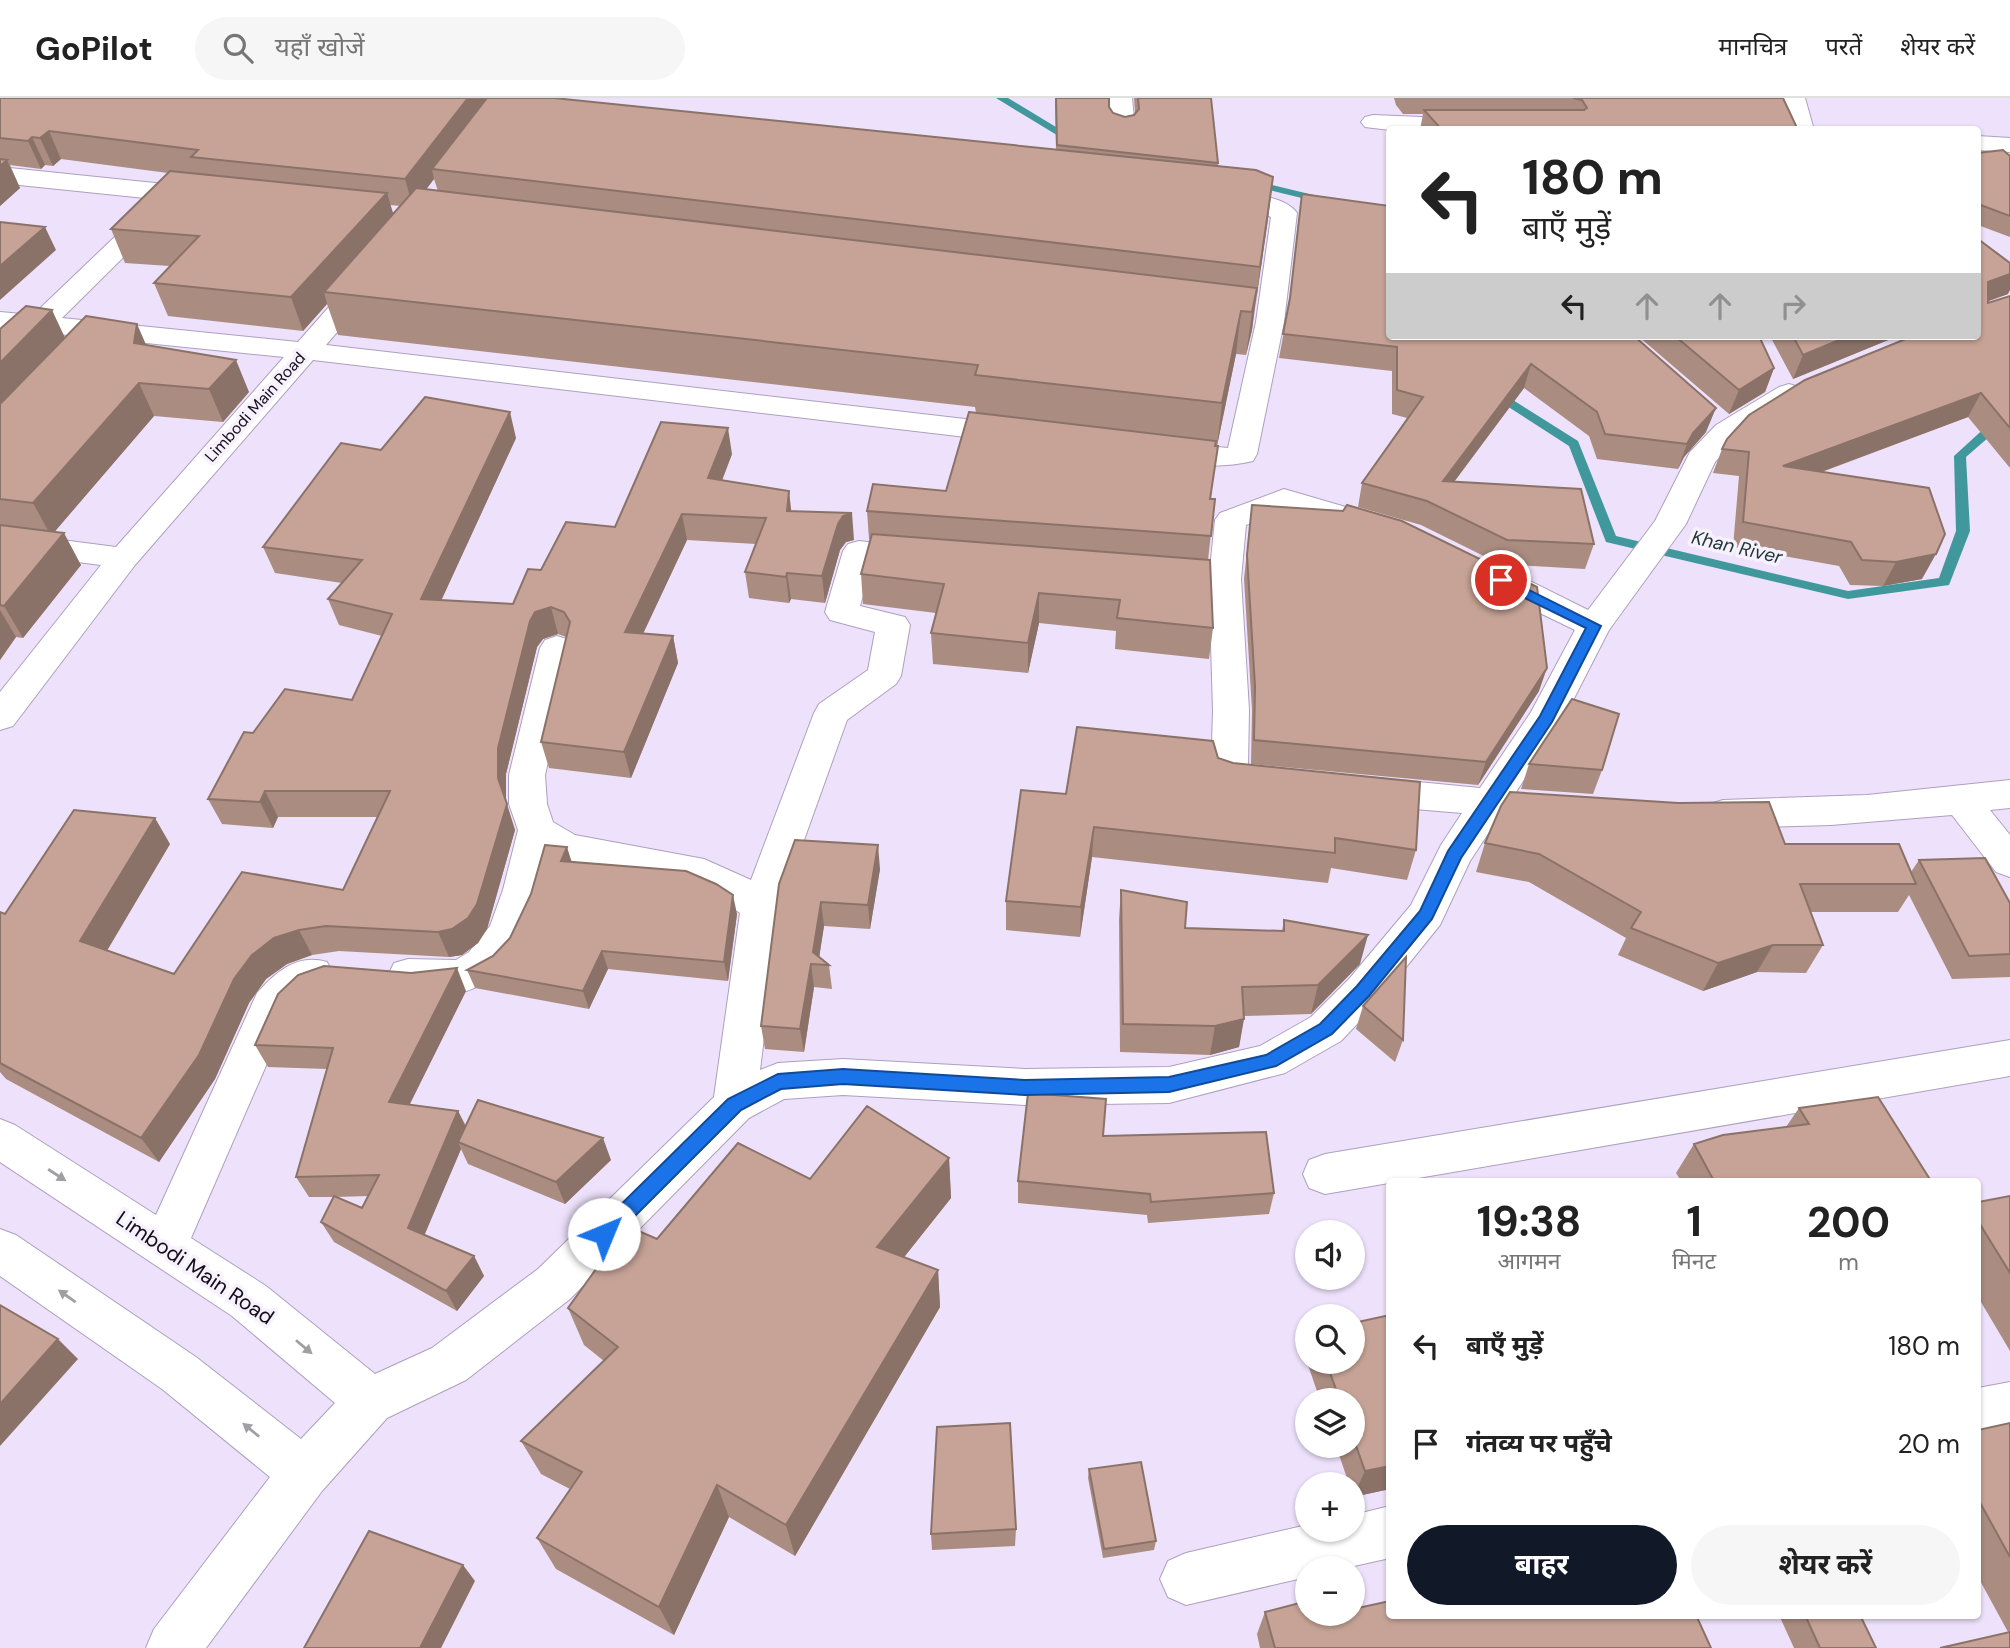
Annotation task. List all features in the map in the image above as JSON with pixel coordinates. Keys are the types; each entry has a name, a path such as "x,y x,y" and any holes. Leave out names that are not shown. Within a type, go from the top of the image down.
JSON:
{"street":[{"path":"1120,98 1123,130"},
{"path":"1359,98 1381,129"},
{"path":"1793,98 1801,126"},
{"path":"1981,143 2010,145"},
{"path":"0,175 229,199"},
{"path":"40,324 174,194"},
{"path":"1139,448 1223,458 1242,454 1270,322 1284,213 1257,202 1189,194"},
{"name":"Limbodi Main Road","path":"0,717 17,669 124,558 386,259"},
{"path":"1242,319 1270,322"},
{"path":"0,320 305,351 1042,437"},
{"path":"72,358 99,330"},
{"path":"173,1648 304,1473 370,1401 449,1364 554,1284 734,1105 778,1081 843,1077 1025,1087 1169,1085 1270,1061 1326,1029 1363,991 1426,914 1454,855 1546,718 1594,626 1670,524 1717,422 1777,384 1820,381"},
{"path":"1290,784 1229,778 1231,710 1211,578 1231,520 1284,499 1396,532"},
{"path":"0,542 124,558"},
{"path":"734,1105 761,907 832,713 884,676 893,625 842,612 859,551 954,558"},
{"path":"1458,559 1594,626"},
{"path":"165,1245 272,1005 290,983 322,970 437,978 467,972 493,957 508,930 537,830 528,804 527,775 557,648"},
{"path":"1342,789 1542,806"},
{"path":"1690,814 1779,814 1962,801 2010,794"},
{"path":"1962,801 2010,862"},
{"path":"537,830 565,848 704,874 737,890 761,907"},
{"path":"1325,1174 2010,1058"},
{"name":"Limbodi Main Road","path":"0,1138 249,1301 370,1401"},
{"path":"0,1250 178,1373 304,1473"},
{"path":"1981,1411 2010,1406"},
{"path":"1186,1579 1386,1533"}],"building":[{"path":"0,98 468,98 405,179 191,157 198,150 49,131 40,138 32,137 28,141 0,138"},
{"path":"487,98 554,98 1256,170 1273,177 1260,267 432,169"},
{"path":"1056,98 1109,98 1109,107 1113,113 1125,117 1134,115 1139,109 1138,98 1211,98 1218,163 1057,145"},
{"path":"1573,98 1783,98 1796,126 1438,126 1424,110 1584,110 1587,108 1582,100"},
{"path":"2003,150 2010,156 2010,216 1981,205 1981,153"},
{"path":"170,171 387,193 291,297 154,283 199,236 111,229"},
{"path":"416,188 1257,288 1252,312 1241,311 1222,403 975,375 978,365 324,292"},
{"path":"1302,194 1386,205 1386,340 1639,340 1716,408 1693,433 1687,444 1605,434 1597,412 1531,364 1443,481 1581,489 1594,544 1507,540 1427,501 1362,483 1423,397 1397,390 1397,347 1283,334"},
{"path":"0,222 45,227 0,266"},
{"path":"1981,241 2010,263 2010,274 1988,282 1988,303 2010,296 2010,428 1981,393 1783,466 1929,488 1945,534 1936,554 1896,562 1862,560 1851,542 1743,522 1749,452 1722,449 1727,439 1749,415 1805,380 1903,340 1981,340"},
{"path":"26,306 52,310 0,363 0,329"},
{"path":"86,316 137,324 134,343 236,360 209,389 139,383 33,503 0,499 0,404"},
{"path":"1680,340 1761,340 1774,368 1739,390"},
{"path":"1795,340 1839,340 1803,355"},
{"path":"425,397 510,412 421,599 513,604 528,569 541,570 566,522 615,527 661,422 728,428 708,478 789,491 787,511 852,513 843,516 838,524 822,576 787,573 786,577 745,572 766,518 682,514 625,632 673,636 624,752 541,742 570,622 564,612 551,607 535,612 530,621 498,748 498,778 507,804 477,904 468,918 452,929 438,932 326,926 299,930 274,938 252,955 234,979 199,1055 141,1138 0,1063 0,912 5,914 74,810 155,818 80,941 174,974 242,872 343,890 390,791 265,791 260,802 208,799 244,732 253,733 285,689 352,700 392,614 328,599 362,560 263,547 341,443 381,450"},
{"path":"969,412 1216,441 1215,446 1218,446 1210,499 1215,499 1211,536 867,511 873,484 946,491"},
{"path":"1252,505 1343,511 1347,505 1402,521 1537,587 1547,668 1486,762 1254,740 1255,686 1247,555"},
{"path":"0,525 64,533 4,606 0,605"},
{"path":"872,534 1210,560 1213,628 1117,618 1120,600 1039,593 1028,643 931,633 944,584 861,574"},
{"path":"1572,699 1619,714 1602,770 1529,764"},
{"path":"1077,727 1213,741 1218,758 1233,763 1420,782 1416,850 1335,838 1335,853 1094,827 1081,907 1006,901 1021,790 1066,794"},
{"path":"1510,792 1678,803 1769,802 1785,844 1899,844 1916,884 1800,884 1823,945 1773,945 1718,963 1631,928 1641,912 1539,854 1485,843"},
{"path":"795,840 878,845 868,905 821,902 813,952 829,965 811,964 800,1029 761,1026 779,884"},
{"path":"545,845 567,847 561,861 686,871 733,895 724,962 602,951 583,991 467,970 493,956 510,938 531,894"},
{"path":"1985,858 2010,903 2010,954 1969,956 1919,860"},
{"path":"1121,890 1187,902 1185,928 1284,931 1284,920 1368,935 1318,985 1242,987 1244,1019 1215,1026 1123,1024"},
{"path":"1406,957 1403,1040 1363,1006"},
{"path":"324,966 411,973 457,968 389,1102 458,1111 408,1228 474,1256 446,1291 321,1222 334,1196 362,1208 379,1175 296,1177 333,1048 255,1045 278,994 298,975"},
{"path":"1028,1093 1106,1099 1103,1136 1266,1132 1274,1193 1151,1202 1150,1194 1018,1181"},
{"path":"1878,1097 1929,1178 1712,1178 1694,1144 1723,1135 1809,1124 1799,1108"},
{"path":"478,1100 603,1138 556,1182 458,1142"},
{"path":"867,1106 949,1158 877,1247 938,1270 786,1525 717,1485 659,1607 537,1538 582,1472 521,1441 618,1347 568,1308 627,1226 657,1239 738,1143 810,1179"},
{"path":"2010,1196 2010,1273 1981,1226 1981,1201"},
{"path":"0,1305 58,1339 0,1404"},
{"path":"1386,1316 1386,1467 1365,1471 1360,1458 1365,1458 1365,1388 1336,1388 1330,1374 1365,1374 1365,1320"},
{"path":"1010,1423 1016,1529 931,1534 937,1427"},
{"path":"2010,1423 2010,1557 1981,1504 1981,1429"},
{"path":"1141,1462 1156,1541 1104,1549 1089,1469"},
{"path":"369,1531 463,1565 420,1648 304,1648"},
{"path":"1386,1602 1386,1619 1698,1619 1711,1648 1275,1648 1265,1612 1295,1604 1295,1626 1365,1626 1365,1606"},
{"path":"1807,1619 1862,1619 1876,1648 1820,1648"},
{"path":"2010,1632 2010,1648 1940,1648"}],"waterway":[{"name":"Khan River","path":"1001,98 1074,141"},
{"name":"Khan River","path":"1252,183 1322,200"},
{"name":"Khan River","path":"1494,392 1574,444 1611,539 1848,595 1944,582 1963,531 1960,456 1993,427 2010,424"}],"route":[{"path":"604,1234 734,1105 778,1081 843,1077 1025,1087 1169,1085 1270,1061 1326,1029 1363,991 1426,914 1454,855 1546,718 1594,626 1501,580"}]}
